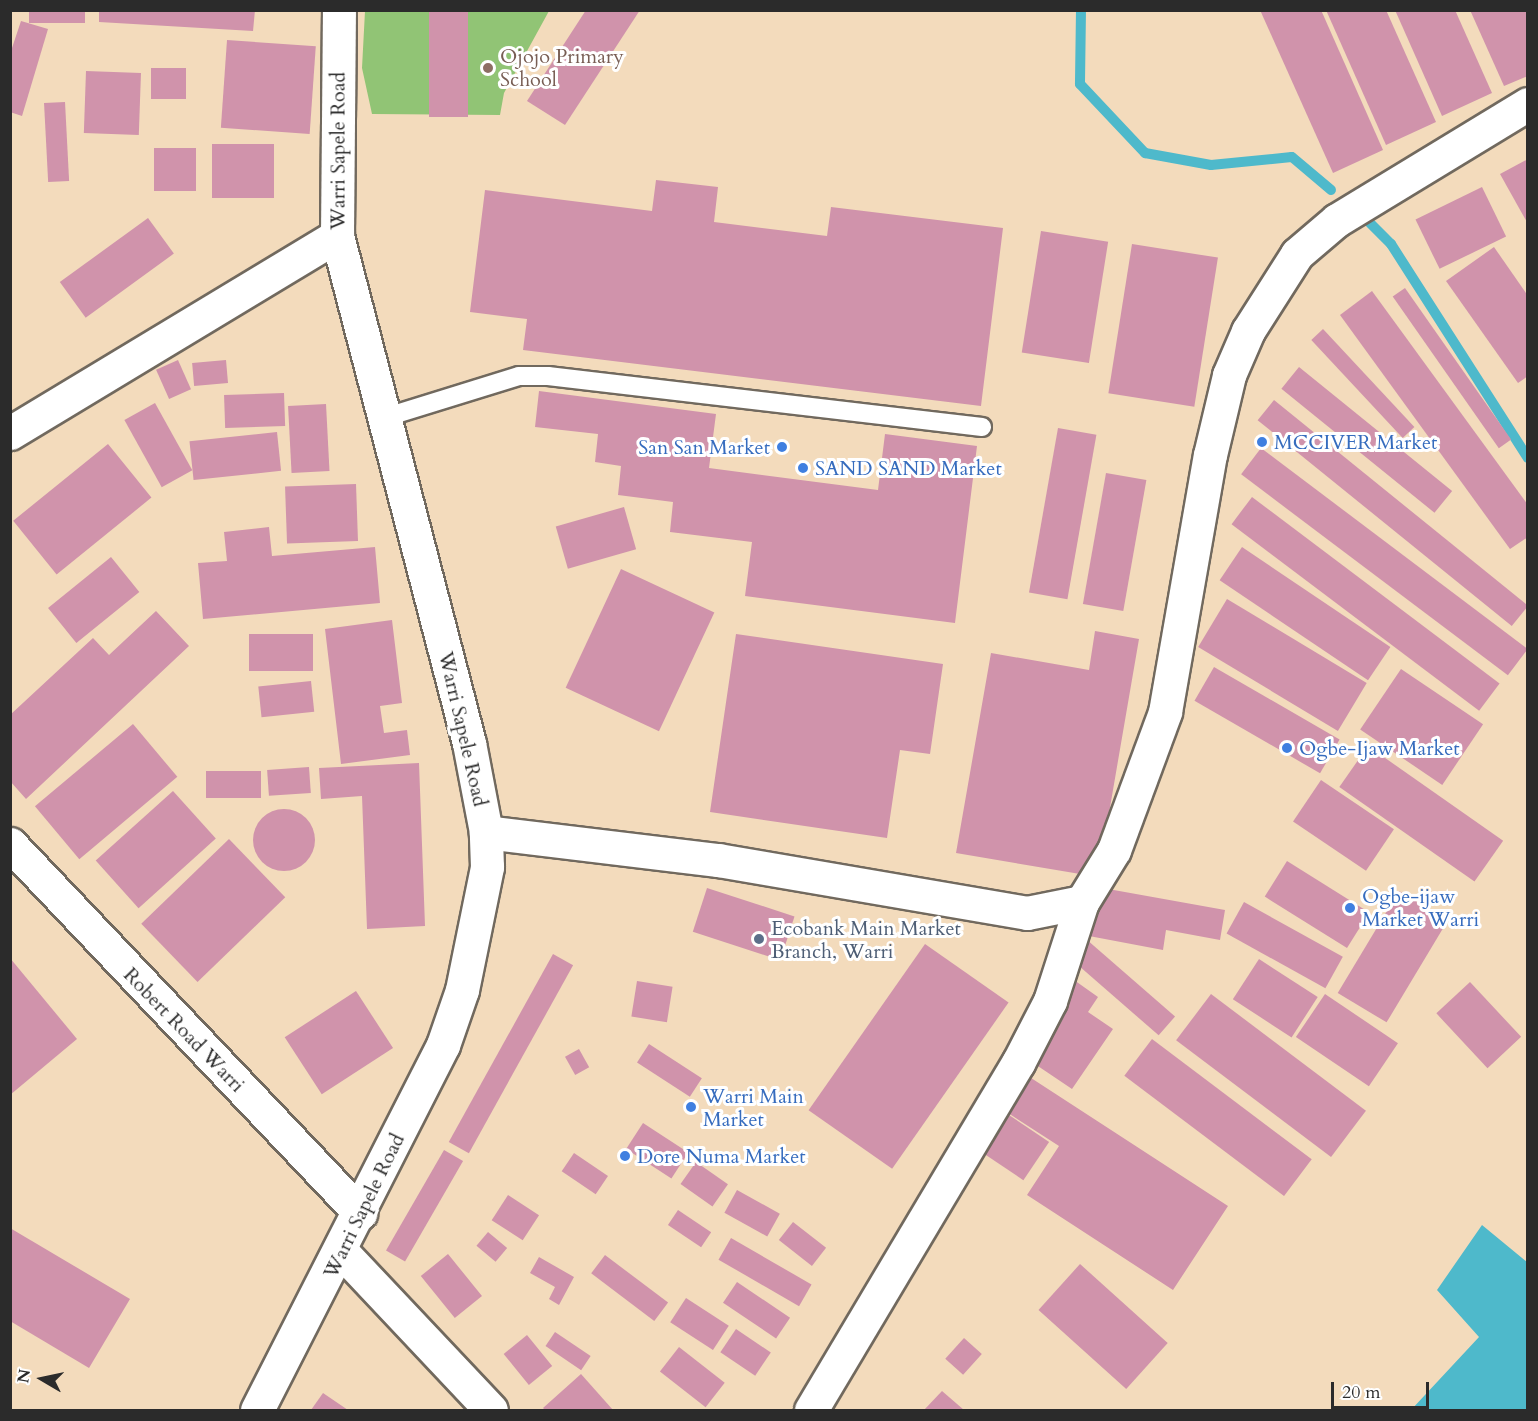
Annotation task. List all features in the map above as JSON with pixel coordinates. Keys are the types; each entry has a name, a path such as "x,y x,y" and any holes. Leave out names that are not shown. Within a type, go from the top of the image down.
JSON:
{"street":[{"name":"Warri Sapele Road","path":"257,1410 342,1252 443,1045 462,990 487,867 486,832 469,743 380,418 337,236 339,10"},
{"path":"811,1410 1018,1063 1050,1001 1082,902 1114,850 1165,712 1210,455 1229,375 1248,331 1297,254 1337,220 1527,104"},
{"path":"10,433 337,236"},
{"path":"486,832 718,860 1027,913 1082,902"},
{"name":"Robert Road Warri","path":"10,844 360,1213"},
{"path":"342,1252 491,1410"}],"lane":[{"path":"380,418 519,376 548,376 982,427"}],"green space":[{"path":"365,11 549,11 504,93 500,115 372,114 362,68"}],"water":[{"path":"1482,1225 1527,1262 1527,1410 1411,1410 1479,1337 1437,1290"}],"building":[{"path":"29,10 85,10 85,23 29,23"},
{"path":"99,10 255,10 253,31 99,22"},
{"path":"429,10 468,10 468,117 429,117"},
{"path":"586,10 640,10 565,125 527,101"},
{"path":"1260,10 1321,10 1383,150 1333,173"},
{"path":"1326,10 1386,10 1436,122 1386,145"},
{"path":"1395,10 1455,10 1492,93 1442,116"},
{"path":"1470,10 1528,10 1528,76 1504,86"},
{"path":"21,21 48,29 22,116 10,112 10,54"},
{"path":"227,40 316,46 310,134 221,128"},
{"path":"151,68 186,68 186,99 151,99"},
{"path":"86,71 141,73 139,135 84,133"},
{"path":"65,102 69,181 48,182 44,103"},
{"path":"212,144 274,144 274,198 212,198"},
{"path":"154,148 196,148 196,191 154,191"},
{"path":"1528,159 1528,224 1500,174"},
{"path":"656,180 718,187 714,222 827,236 831,207 1003,228 981,406 523,350 527,319 470,312 485,190 652,211"},
{"path":"1482,187 1506,236 1440,269 1415,219"},
{"path":"148,218 174,254 86,318 60,282"},
{"path":"1041,231 1108,242 1089,363 1022,352"},
{"path":"1132,244 1218,258 1194,407 1108,393"},
{"path":"1494,247 1528,296 1528,376 1518,383 1446,281"},
{"path":"1405,288 1511,440 1499,448 1393,297"},
{"path":"1372,291 1528,505 1528,537 1510,549 1340,315"},
{"path":"1323,329 1414,427 1403,438 1311,340"},
{"path":"178,360 191,389 169,399 156,370"},
{"path":"226,360 228,383 194,386 192,363"},
{"path":"1299,367 1452,491 1434,513 1281,389"},
{"path":"539,391 716,414 709,468 878,490 885,434 977,446 955,623 745,596 752,542 670,532 673,502 618,495 621,466 595,462 598,434 535,427"},
{"path":"284,393 285,426 225,428 224,395"},
{"path":"1274,400 1528,606 1512,626 1258,420"},
{"path":"155,403 192,470 162,487 124,420"},
{"path":"326,404 330,471 292,473 288,406"},
{"path":"1058,428 1096,435 1067,599 1029,592"},
{"path":"277,432 281,471 194,480 189,441"},
{"path":"108,444 151,498 57,574 13,521"},
{"path":"1261,448 1528,649 1508,675 1241,474"},
{"path":"1106,473 1146,480 1123,611 1083,604"},
{"path":"356,484 358,541 287,543 285,486"},
{"path":"1252,497 1500,684 1479,711 1232,524"},
{"path":"624,507 636,549 568,569 556,527"},
{"path":"269,527 272,556 375,547 380,603 203,619 198,563 227,561 224,532"},
{"path":"1242,547 1390,647 1368,680 1220,580"},
{"path":"111,557 139,592 76,643 48,608"},
{"path":"621,569 714,613 659,731 566,688"},
{"path":"1227,599 1367,683 1338,731 1198,647"},
{"path":"156,611 189,646 26,799 10,781 10,715 93,638 109,655"},
{"path":"392,620 402,703 380,706 384,733 407,730 410,755 341,764 325,629"},
{"path":"1095,631 1139,639 1098,877 956,853 991,653 1089,670"},
{"path":"249,634 313,634 313,671 249,671"},
{"path":"736,634 943,664 930,754 900,750 887,838 710,812"},
{"path":"1214,667 1340,740 1320,773 1194,701"},
{"path":"1401,669 1483,724 1442,785 1360,730"},
{"path":"311,681 314,712 262,717 258,687"},
{"path":"133,724 177,777 79,859 35,806"},
{"path":"1368,746 1503,841 1474,882 1339,787"},
{"path":"419,763 425,926 367,929 362,796 321,799 319,768"},
{"path":"309,767 311,793 269,796 267,770"},
{"path":"206,771 261,771 261,798 206,798"},
{"path":"1321,780 1394,829 1366,871 1293,821"},
{"path":"173,791 216,839 139,908 96,861"},
{"path":"278,809 290,809 306,818 313,828 315,840 313,852 306,862 290,871 278,871 267,866 258,857 253,846 253,834 258,823 267,814"},
{"path":"229,839 285,897 198,982 141,924"},
{"path":"1287,861 1369,912 1347,948 1265,897"},
{"path":"1097,887 1225,910 1220,940 1166,930 1163,950 1089,936"},
{"path":"707,888 794,916 780,960 693,932"},
{"path":"1399,891 1448,920 1387,1022 1338,993"},
{"path":"1244,902 1343,957 1325,988 1227,933"},
{"path":"1086,939 1175,1016 1159,1035 1070,958"},
{"path":"925,944 1009,1003 892,1169 809,1110"},
{"path":"553,954 573,965 469,1153 449,1142"},
{"path":"10,958 77,1039 10,1095"},
{"path":"1259,959 1318,997 1292,1037 1233,999"},
{"path":"1074,980 1098,997 1088,1012 1113,1029 1072,1089 1023,1056"},
{"path":"637,981 673,987 667,1022 631,1017"},
{"path":"1470,982 1521,1037 1488,1068 1436,1013"},
{"path":"356,991 393,1048 322,1094 285,1037"},
{"path":"1211,994 1366,1111 1331,1157 1176,1040"},
{"path":"1325,994 1398,1043 1369,1086 1296,1037"},
{"path":"1152,1039 1312,1159 1284,1196 1124,1076"},
{"path":"649,1044 702,1078 690,1097 637,1062"},
{"path":"579,1049 589,1067 575,1075 565,1057"},
{"path":"1028,1076 1228,1206 1173,1290 1027,1195 1059,1146 1005,1111"},
{"path":"1006,1113 1049,1142 1023,1180 980,1151"},
{"path":"643,1123 688,1152 671,1178 626,1149"},
{"path":"444,1150 463,1161 405,1261 386,1250"},
{"path":"574,1153 608,1176 596,1194 562,1171"},
{"path":"696,1162 728,1184 712,1206 681,1184"},
{"path":"737,1190 780,1214 767,1236 724,1213"},
{"path":"508,1195 539,1215 523,1240 492,1220"},
{"path":"678,1210 711,1232 701,1247 668,1225"},
{"path":"793,1222 826,1248 812,1266 779,1240"},
{"path":"10,1228 130,1299 89,1368 10,1321"},
{"path":"488,1232 507,1248 496,1262 476,1246"},
{"path":"731,1238 812,1284 799,1306 718,1260"},
{"path":"448,1254 482,1296 455,1318 421,1276"},
{"path":"605,1255 668,1303 654,1321 591,1273"},
{"path":"539,1257 574,1277 559,1305 549,1299 555,1287 530,1273"},
{"path":"1080,1264 1168,1343 1126,1389 1039,1310"},
{"path":"737,1282 790,1318 776,1339 723,1303"},
{"path":"686,1298 729,1326 713,1350 670,1322"},
{"path":"736,1329 771,1352 755,1376 720,1352"},
{"path":"555,1332 591,1356 581,1370 545,1346"},
{"path":"527,1335 552,1366 529,1385 504,1354"},
{"path":"964,1338 982,1354 963,1375 945,1359"},
{"path":"679,1347 725,1383 706,1407 660,1371"},
{"path":"581,1374 613,1410 545,1410 543,1408"},
{"path":"942,1391 964,1410 924,1410"},
{"path":"323,1393 348,1410 311,1410"}],"waterway":[{"path":"1081,10 1080,84 1145,153 1211,165 1292,157 1331,190"},
{"path":"1370,223 1391,244 1528,458"}],"place":[{"name":"Ojojo Primary School","path":"488,68"},
{"name":"MCCIVER Market","path":"1262,442"},
{"name":"San San Market","path":"782,447"},
{"name":"SAND SAND Market","path":"803,468"},
{"name":"Ogbe-Ijaw Market","path":"1287,748"},
{"name":"Ogbe-ijaw Market Warri","path":"1350,908"},
{"name":"Ecobank Main Market Branch, Warri","path":"759,939"},
{"name":"Warri Main Market","path":"691,1107"},
{"name":"Dore Numa Market","path":"625,1156"}]}
